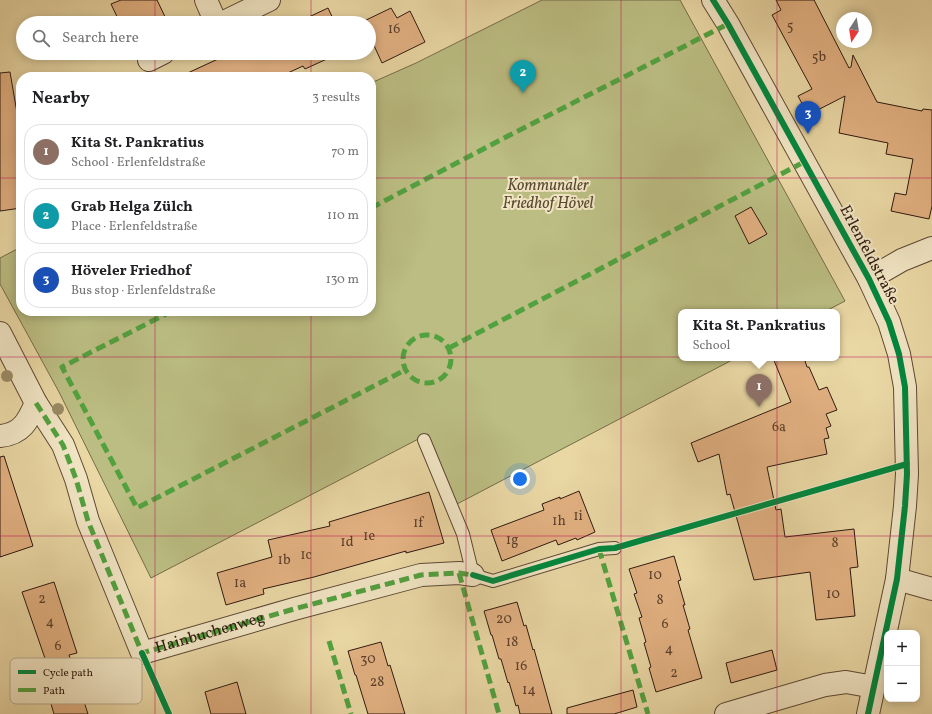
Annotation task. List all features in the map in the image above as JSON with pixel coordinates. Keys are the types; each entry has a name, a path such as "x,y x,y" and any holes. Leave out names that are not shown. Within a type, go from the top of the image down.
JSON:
{"street":[{"path":"206,0 213,16"},
{"path":"236,16 269,0"},
{"name":"Erlenfeldstraße","path":"713,0 728,24 869,278 889,322 898,354 905,387 907,474 906,506 897,579 868,714"},
{"path":"869,278 902,260 932,248"},
{"path":"0,333 36,403 28,420 19,430 7,436 0,436"},
{"name":"Hainbuchenweg","path":"36,403 63,445 76,479 88,521 142,653 294,609 421,575 459,573 474,575"},
{"path":"897,579 932,590"},
{"path":"726,714 825,685 846,682 874,687"}],"lane":[{"path":"424,440 463,534 474,575 493,581 599,549 615,548"}],"green space":[{"name":"Kommunaler Friedhof Hövel","path":"542,0 680,0 845,301 830,309 678,309 678,361 730,361 457,504 428,434 151,578 59,392 17,316 376,316 376,81 416,63"},
{"name":"Kommunaler Friedhof Hövel","path":"16,250 16,313 0,284 0,258"}],"building":[{"path":"121,0 157,0 165,16 117,16 111,4"},
{"path":"776,0 814,0 836,43 836,48 839,48 849,68 851,67 853,55 877,102 922,111 923,109 932,110 932,206 929,219 891,211 895,193 906,195 913,159 886,154 888,143 839,133 845,96 808,115 798,96 812,89 772,15 781,10"},
{"path":"328,8 332,16 311,16"},
{"path":"391,8 397,18 410,11 425,42 382,63 376,50 376,16 374,16"},
{"path":"216,60 325,60 305,69 303,66 290,72 190,72"},
{"path":"10,72 16,107 16,209 0,211 0,73"},
{"path":"751,207 767,234 749,244 735,216"},
{"path":"774,361 805,361 819,390 827,387 837,410 826,414 831,426 826,428 829,438 824,439 827,454 767,467 776,510 781,509 785,537 854,529 858,567 850,568 855,616 816,620 810,572 754,580 730,494 727,495 719,454 698,462 691,443 791,402"},
{"path":"4,456 33,546 0,557 0,457"},
{"path":"579,491 595,532 577,540 576,538 558,545 556,540 502,561 491,530 544,510 542,504 560,497 560,499"},
{"path":"429,492 444,543 406,553 406,551 314,577 263,589 264,594 226,605 217,573 272,557 268,540 330,526 329,522"},
{"path":"674,556 681,580 678,581 690,629 688,630 702,678 656,692 644,643 646,642 639,618 642,617 634,594 637,593 629,569"},
{"path":"54,582 77,653 69,655 70,658 45,658 22,592"},
{"path":"517,602 524,626 526,625 533,650 534,649 552,714 520,714 518,705 516,706 501,659 499,659 491,635 484,611"},
{"path":"381,642 388,666 390,665 405,714 368,714 355,675 348,651"},
{"path":"772,650 777,670 731,683 726,663"},
{"path":"237,682 246,714 211,714 205,692"},
{"path":"633,690 637,707 614,714 567,714 567,708"},
{"path":"51,704 85,704 88,714 54,714"}],"marked path":[{"path":"376,205 508,136 728,24"},
{"path":"449,348 804,162"},
{"path":"162,316 62,367 137,508 405,370"},
{"path":"422,335 432,335 444,342 451,354 451,359 451,364 444,376 432,383 422,383 414,379 407,372 403,364 403,354 407,346 414,339 422,335"},
{"path":"36,403 63,445 76,479 88,521 142,653 294,609 421,575 459,573 473,575"},
{"path":"599,549 648,714"},
{"path":"459,573 499,714"},
{"path":"329,641 351,714"}],"cycle path":[{"path":"713,0 728,24 869,279 889,322 899,354 905,387 907,474 905,506 897,579 868,714"},
{"path":"473,575 493,581 599,549 615,548 907,464"},
{"path":"142,653 169,714"}],"place":[{"name":"Grab Helga Zülch","path":"523,93"},
{"name":"Höveler Friedhof","path":"808,134"},
{"name":"Kita St. Pankratius","path":"759,407"}]}
